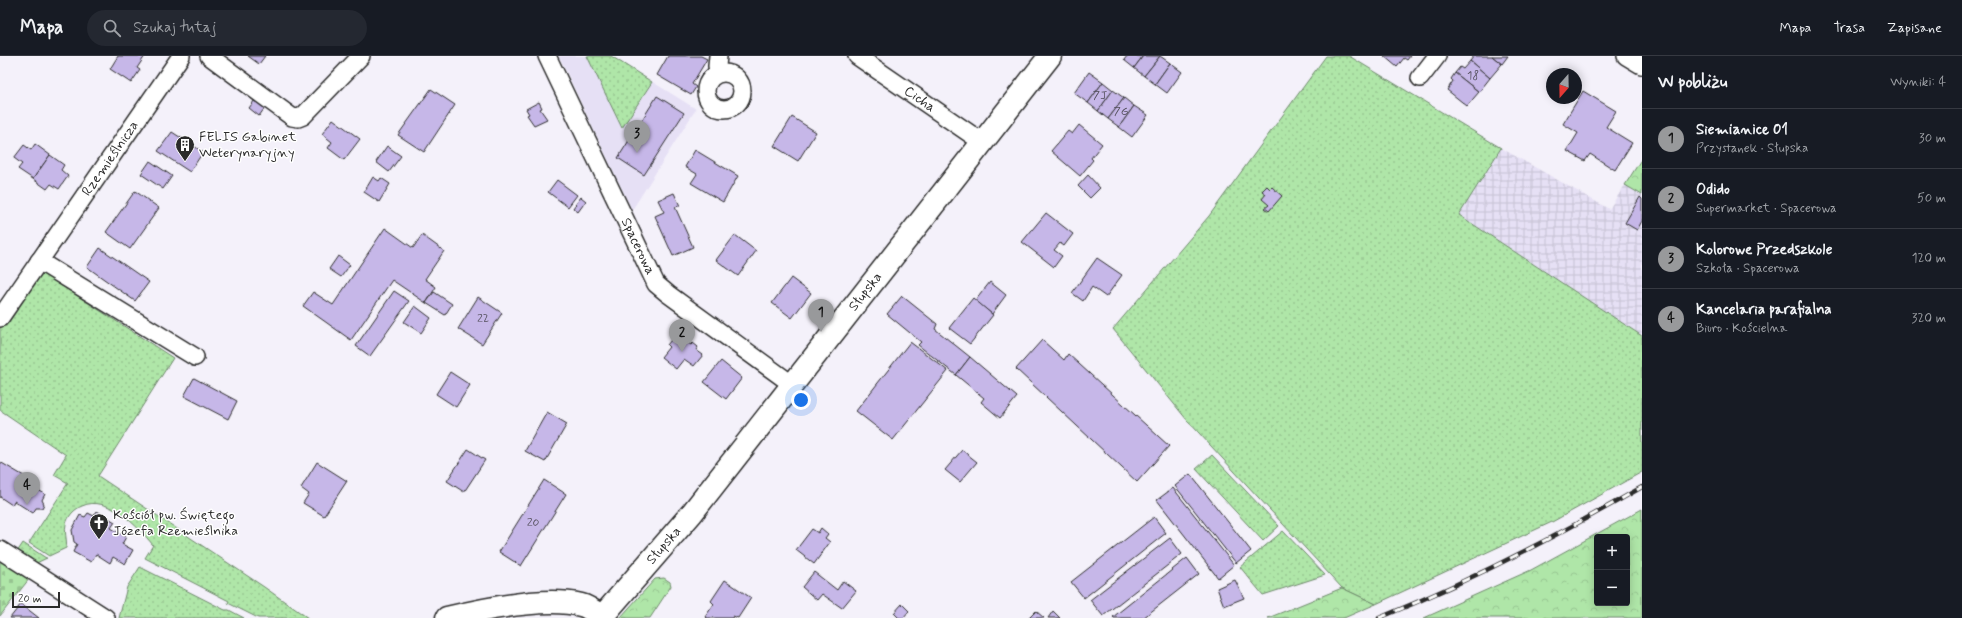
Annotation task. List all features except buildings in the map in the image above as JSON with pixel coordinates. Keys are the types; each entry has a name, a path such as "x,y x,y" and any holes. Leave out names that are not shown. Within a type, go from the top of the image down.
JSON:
{"main road":[{"name":"Słupska","path":"601,617 679,529 1050,56"},
{"path":"447,618 474,611 540,603 581,605 601,617"}],"street":[{"name":"Rzemieślnicza","path":"0,318 181,56"},
{"path":"209,56 292,117 298,118 303,116 361,56"},
{"name":"Spacerowa","path":"547,56 656,284 793,385"},
{"path":"718,56 717,66 720,73"},
{"name":"Cicha","path":"857,56 982,142"},
{"path":"1420,78 1437,56"},
{"path":"1626,56 1641,65 1642,64"},
{"path":"39,262 195,357"},
{"path":"0,550 106,618"}],"shaded area":[{"path":"559,56 611,56 696,109 632,210"},
{"path":"1501,148 1609,209 1625,185 1642,195 1642,336 1459,215"}],"green space":[{"path":"587,56 611,56 652,82 622,128"},
{"path":"1326,56 1349,56 1501,148 1459,215 1642,336 1642,472 1552,522 1376,604 1342,588 1187,420 1113,329 1209,216"},
{"path":"1642,158 1642,195 1625,185"},
{"path":"39,271 173,358 98,476 308,618 258,618 228,603 229,601 145,558 153,545 122,514 102,504 92,503 82,506 71,514 66,525 66,548 49,556 29,543 68,483 54,475 66,455 0,410 0,327"},
{"path":"1212,455 1279,526 1263,541 1196,469"},
{"path":"1642,509 1642,618 1424,618 1531,570 1594,535 1594,606 1630,606 1630,534 1597,534"},
{"path":"1283,531 1325,575 1263,595 1240,567"},
{"path":"23,543 47,558 32,565 15,555"},
{"path":"0,553 33,574 0,616"},
{"path":"140,567 244,618 119,618 127,587"},
{"path":"664,578 670,582 671,586 650,618 620,618 655,579"},
{"path":"1342,588 1376,604 1344,618 1268,618"}],"railway":[{"path":"1379,618 1446,589 1513,557 1642,487"}],"place":[{"name":"Kolorowe Przedszkole","path":"637,153"},
{"name":"FELIS Gabinet Weterynaryjny","path":"185,162"},
{"name":"Siemianice 01","path":"821,332"},
{"name":"Odido","path":"682,352"},
{"name":"Kancelaria parafialna","path":"27,505"},
{"name":"Kościół pw. Świętego Józefa Rzemieślnika","path":"99,540"}]}
